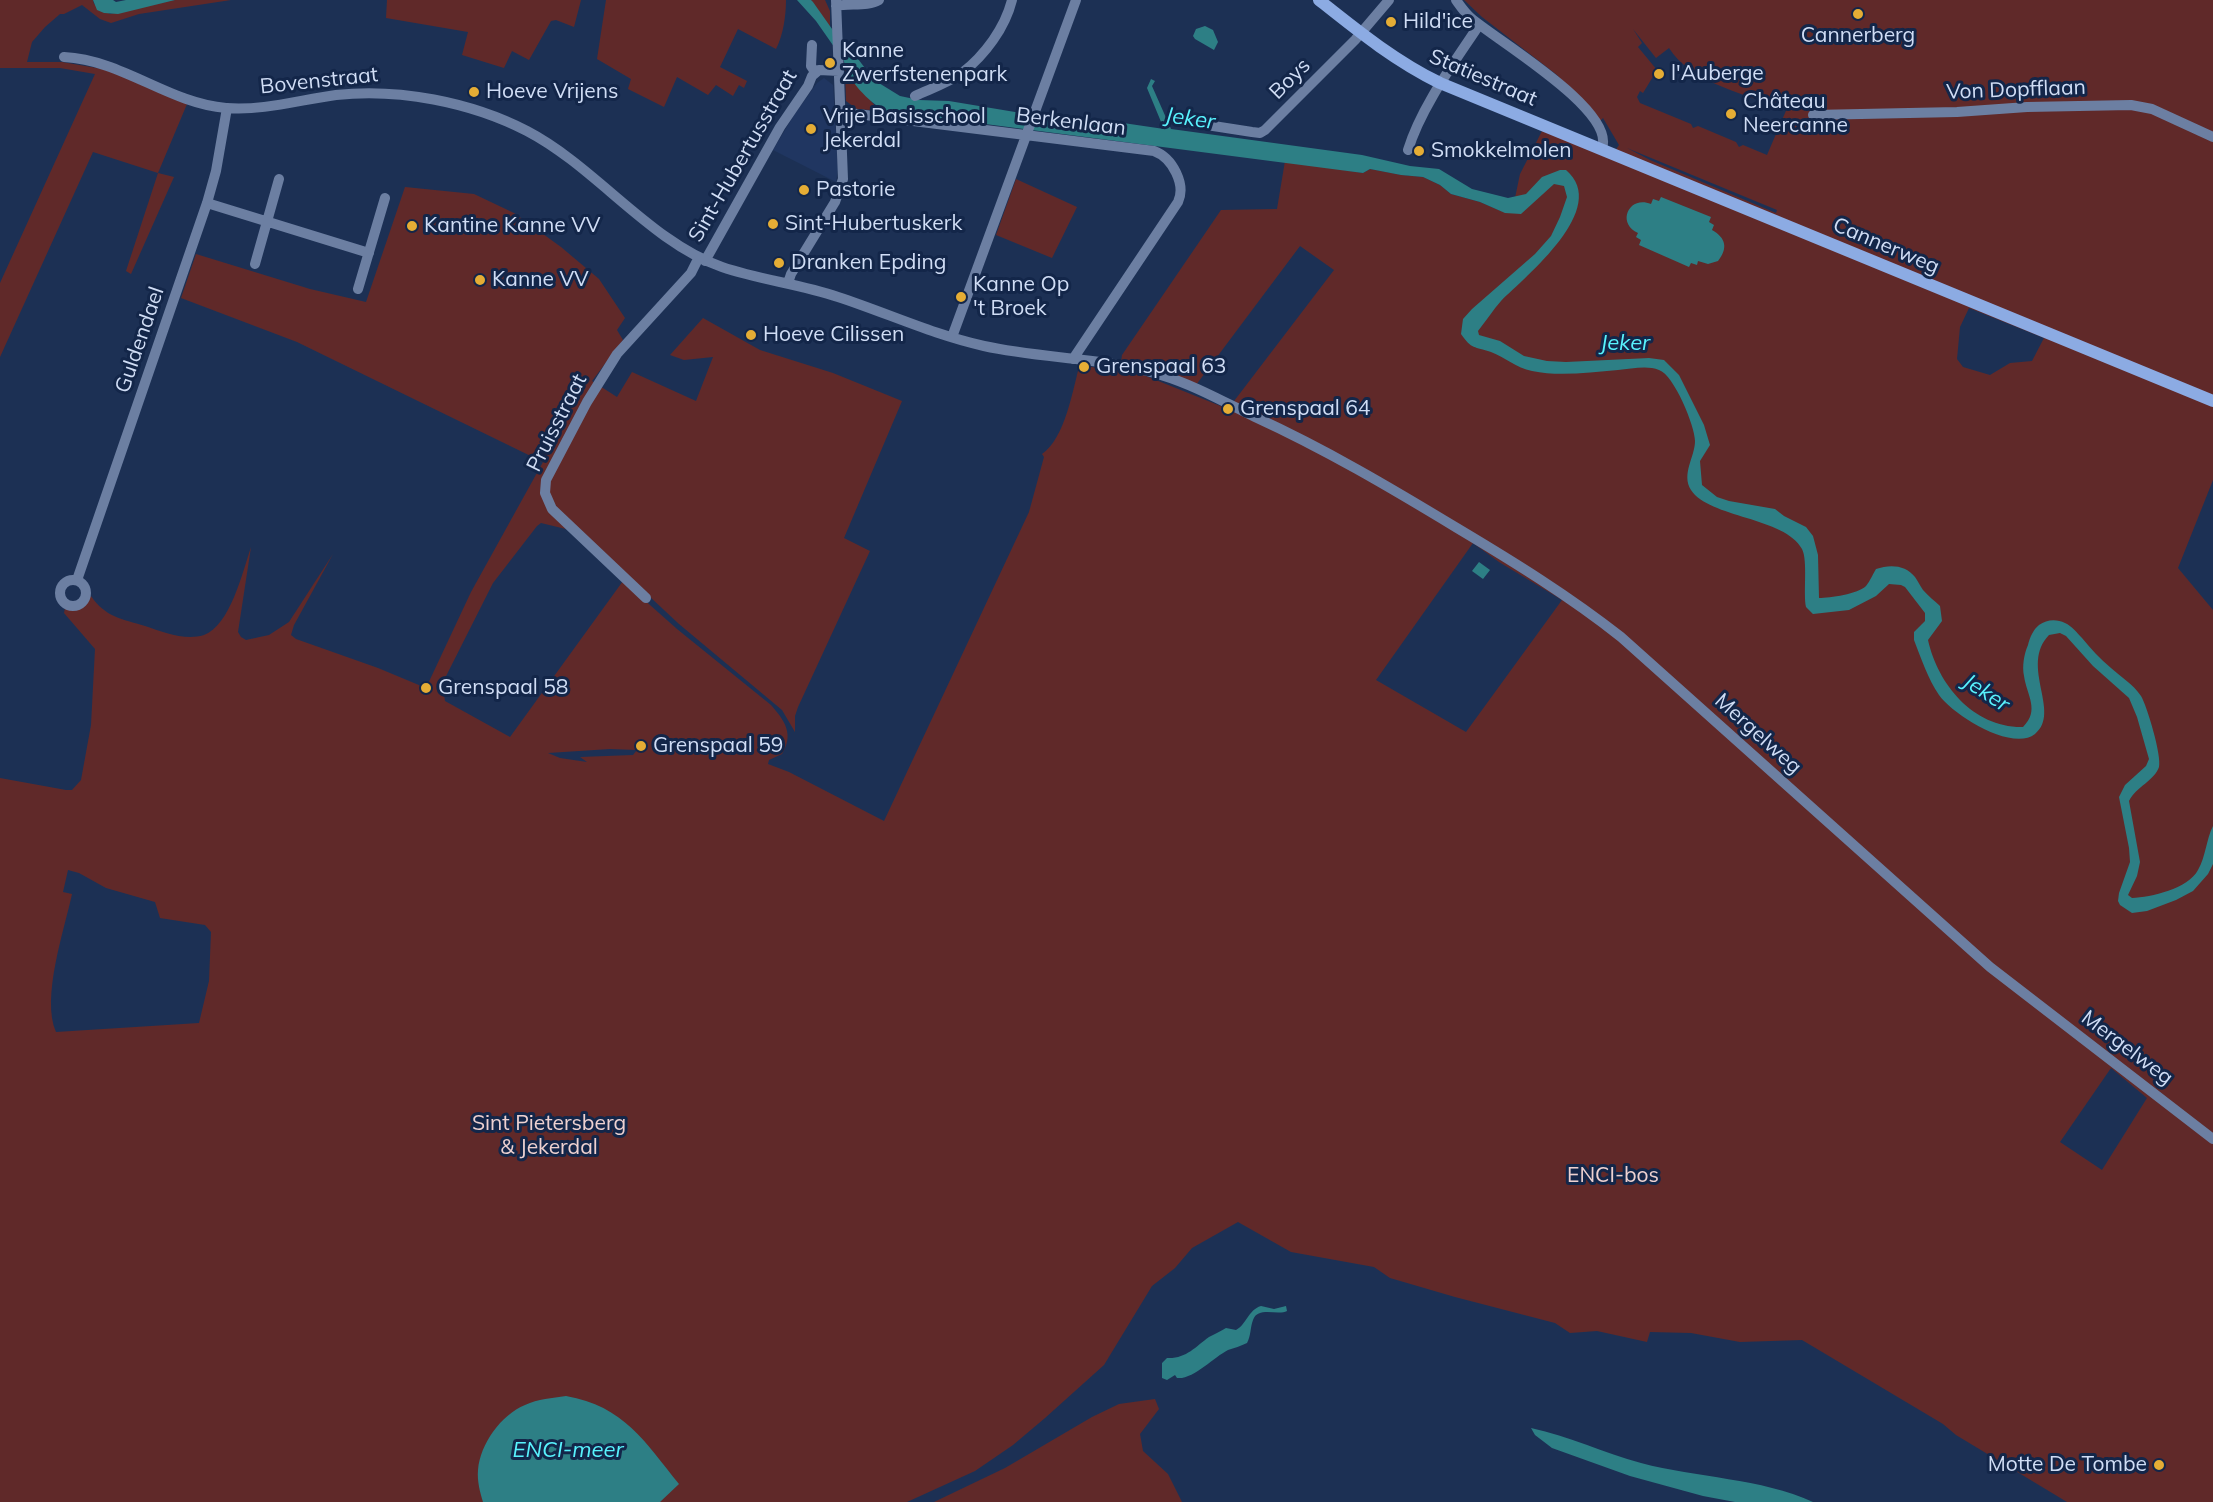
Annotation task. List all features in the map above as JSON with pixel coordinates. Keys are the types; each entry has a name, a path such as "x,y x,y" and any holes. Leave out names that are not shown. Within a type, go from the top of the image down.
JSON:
{"main road":[{"name":"Statiestraat","path":"1319,0 1360,33 1409,67 1440,83 1547,126"},
{"name":"Cannerweg","path":"1547,126 2213,401"}],"street":[{"path":"788,283 791,274 840,192 843,168 836,3 874,3 879,0"},
{"path":"915,96 961,74 984,52 1005,21 1012,0"},
{"path":"952,337 1076,0"},
{"name":"Boys","path":"1194,123 1260,133 1266,130 1389,0"},
{"path":"1456,0 1479,25 1528,58 1568,92 1600,128 1604,140 1602,148"},
{"path":"1408,150 1416,126 1421,121 1440,83 1479,25"},
{"name":"Sint-Hubertusstraat","path":"812,45 812,66 815,72"},
{"name":"Bovenstraat","path":"64,57 91,60 108,65 192,102 227,108 258,108 337,95 373,93 427,97 506,122 549,144 670,239 702,259 729,269 834,295 952,337 1002,349 1073,358"},
{"name":"Sint-Hubertusstraat","path":"702,259 815,72 819,70 839,71"},
{"name":"Von Dopfflaan","path":"1813,115 2131,105 2152,110 2213,137"},
{"name":"Guldendael","path":"77,580 207,203 216,171 227,108"},
{"name":"Berkenlaan","path":"841,112 1154,151 1166,158 1180,184 1178,202 1073,358"},
{"path":"255,264 279,179"},
{"path":"358,288 385,198"},
{"path":"207,203 369,253"},
{"name":"Pruisstraat","path":"646,598 552,509 545,493 546,480 587,402 617,354 702,259"},
{"name":"Mergelweg","path":"1073,358 1160,374 1304,439 1539,578 1582,607 1630,645 1990,967 2213,1139"}],"shaded area":[{"name":"Vrije Basisschool Jekerdal","path":"824,78 833,85 838,169 836,182 773,150 794,115 817,83"}],"green space":[{"path":"0,0 93,0 94,4 110,14 175,0 231,0 139,14 111,23 100,19 82,5 60,14 32,42 27,62 62,62 114,71 187,104 158,173 93,152 0,357 0,283 95,74 60,68 0,68"},
{"path":"387,0 581,0 574,27 556,20 551,21 529,60 512,51 504,68 462,55 468,32 386,18"},
{"path":"606,0 786,0 784,26 776,49 738,29 720,67 747,81 744,88 739,85 733,96 716,85 708,95 677,77 664,107 628,89 631,79 597,59"},
{"path":"811,0 825,0 830,11 830,27"},
{"name":"Sint Pietersberg & Jekerdal","path":"1464,0 2213,0 2213,480 2178,568 2213,610 2213,1502 2067,1502 1956,1435 1943,1424 1802,1340 1740,1342 1691,1333 1650,1332 1647,1342 1597,1331 1570,1333 1555,1323 1390,1278 1374,1267 1291,1252 1238,1222 1192,1248 1175,1268 1152,1286 1104,1365 1045,1418 1013,1445 975,1471 907,1502 0,1502 0,778 66,790 72,790 81,780 91,725 95,649 64,613 65,608 74,610 81,608 87,604 91,596 102,609 121,619 174,635 197,637 204,635 213,630 228,610 251,547 238,632 246,640 269,635 289,622 333,554 294,625 291,635 296,639 426,688 471,592 543,462 297,342 181,298 196,254 310,289 366,302 405,187 474,194 514,213 561,247 599,279 625,318 617,330 623,340 592,381 617,397 632,372 696,401 713,357 684,360 670,355 703,318 760,350 833,373 902,401 844,538 870,551 798,707 795,716 795,732 782,710 679,624 603,553 570,530 541,523 493,583 438,692 444,695 445,701 510,737 623,581 776,711 786,728 786,747 782,754 769,760 768,764 789,772 884,821 1029,512 1044,457 1042,454 1057,437 1071,399 1080,363 1092,364 1091,367 1136,372 1228,409 1334,270 1300,246 1196,385 1121,362 1122,355 1221,210 1277,209 1285,161 1363,173 1370,169 1423,177 1440,185 1451,194 1501,211 1515,198 1520,174 1542,131 1611,157 1619,145 1603,118 1599,122 1557,75 1482,17","holes":["1633,29 1656,58 1669,48 1689,69 1716,84 1774,106 1776,101 1788,106 1767,155 1743,145 1739,147 1736,142 1698,126 1693,128 1691,124 1640,103 1637,97 1640,91 1643,93 1657,70 1638,47 1642,43","1627,148 1777,210 1776,213 1650,160","1969,308 2044,338 2032,361 2010,363 1990,375 1963,367 1957,359 1960,327","1473,543 1499,562 1562,600 1466,732 1376,680","610,749 637,750 633,755 580,757 587,762 560,758 548,753","68,870 79,873 106,888 155,902 160,918 205,925 211,932 209,981 199,1023 56,1032 52,1018 52,983 72,894 63,892","2111,1068 2147,1098 2102,1170 2060,1142"]},
{"path":"845,68 875,106 885,111 857,109 846,101"},
{"path":"158,173 174,177 131,274 126,271"},
{"path":"1016,179 1077,207 1052,258 996,235"},
{"path":"1155,1399 1159,1409 1140,1434 1143,1451 1168,1474 1182,1502 934,1502 1005,1468 1092,1417 1119,1404"}],"water":[{"path":"93,0 116,2 175,0 118,14 97,10"},
{"path":"797,0 811,0 849,53 852,51 874,80 900,96 919,100 949,101 1039,116 1096,119 1164,129 1147,88 1151,79 1155,81 1152,86 1171,129 1362,155 1410,166 1439,169 1472,189 1508,198 1526,194 1542,177 1566,170 1577,186 1578,203 1572,222 1544,259 1498,304 1478,331 1479,335 1500,341 1524,356 1547,361 1649,358 1664,360 1679,375 1704,425 1710,445 1700,461 1702,485 1717,497 1775,509 1806,527 1813,536 1818,555 1819,598 1844,595 1862,589 1876,569 1881,567 1902,568 1911,573 1923,590 1940,606 1942,621 1928,640 1940,673 1961,701 1974,712 1989,720 2023,727 2032,709 2023,668 2024,656 2031,636 2039,625 2052,620 2070,626 2141,696 2156,742 2159,761 2157,772 2129,801 2140,862 2137,876 2128,895 2132,898 2168,891 2193,877 2201,865 2213,826 2213,864 2208,874 2193,891 2147,911 2132,913 2120,905 2119,893 2130,862 2119,797 2125,785 2146,766 2149,759 2129,698 2093,666 2066,636 2060,633 2049,635 2041,647 2038,660 2044,714 2042,725 2035,734 2025,738 2012,738 1984,729 1957,712 1935,689 1914,640 1914,632 1925,621 1925,613 1905,587 1889,584 1876,596 1849,610 1813,614 1806,607 1804,554 1793,538 1780,530 1714,507 1700,499 1691,490 1687,478 1695,441 1694,434 1683,402 1665,374 1659,370 1644,368 1543,373 1521,367 1468,343 1461,334 1463,319 1535,254 1551,236 1567,197 1564,186 1554,184 1521,214 1505,213 1480,202 1451,194 1440,185 1423,177 1370,169 1363,173 885,111 872,102 853,82 845,68 844,61 816,21"},
{"path":"1205,26 1213,30 1218,42 1214,50 1193,36 1196,29"},
{"path":"1661,197 1711,217 1709,222 1714,225 1712,230 1720,236 1724,244 1718,261 1708,264 1698,261 1697,265 1691,263 1689,267 1639,245 1641,240 1636,237 1638,233 1631,229 1628,223 1628,211 1637,203 1651,204 1653,199 1659,201"},
{"path":"1479,562 1490,570 1483,579 1472,571"},
{"path":"1261,1306 1274,1309 1286,1306 1287,1311 1259,1313 1253,1320 1247,1343 1222,1353 1183,1378 1177,1378 1175,1375 1167,1380 1162,1378 1162,1363 1167,1358 1180,1357 1226,1328 1236,1330 1253,1311"},
{"name":"ENCI-meer","path":"566,1396 586,1401 618,1417 644,1440 679,1484 660,1502 483,1502 478,1482 480,1460 487,1441 500,1423 525,1405"},
{"path":"1531,1428 1559,1435 1641,1463 1750,1483 1793,1494 1813,1502 1735,1502 1703,1496 1630,1476 1552,1448 1535,1435"}],"place":[{"name":"Cannerberg","path":"1858,14"},
{"name":"Hild'ice","path":"1391,22"},
{"name":"Kanne Zwerfstenenpark","path":"830,63"},
{"name":"l'Auberge","path":"1659,74"},
{"name":"Hoeve Vrijens","path":"474,92"},
{"name":"Château Neercanne","path":"1731,114"},
{"name":"Vrije Basisschool Jekerdal","path":"811,129"},
{"name":"Smokkelmolen","path":"1419,151"},
{"name":"Pastorie","path":"804,190"},
{"name":"Sint-Hubertuskerk","path":"773,224"},
{"name":"Kantine Kanne VV","path":"412,226"},
{"name":"Dranken Epding","path":"779,263"},
{"name":"Kanne VV","path":"480,280"},
{"name":"Kanne Op 't Broek","path":"961,297"},
{"name":"Hoeve Cilissen","path":"751,335"},
{"name":"Grenspaal 63","path":"1084,367"},
{"name":"Grenspaal 64","path":"1228,409"},
{"name":"Grenspaal 58","path":"426,688"},
{"name":"Grenspaal 59","path":"641,746"},
{"name":"Motte De Tombe","path":"2159,1465"}],"water label":[{"name":"Jeker","path":"1190,119"},
{"name":"Jeker","path":"1625,343"},
{"name":"Jeker","path":"1986,693"}],"park label":[{"name":"ENCI-bos","path":"1613,1176"}]}
